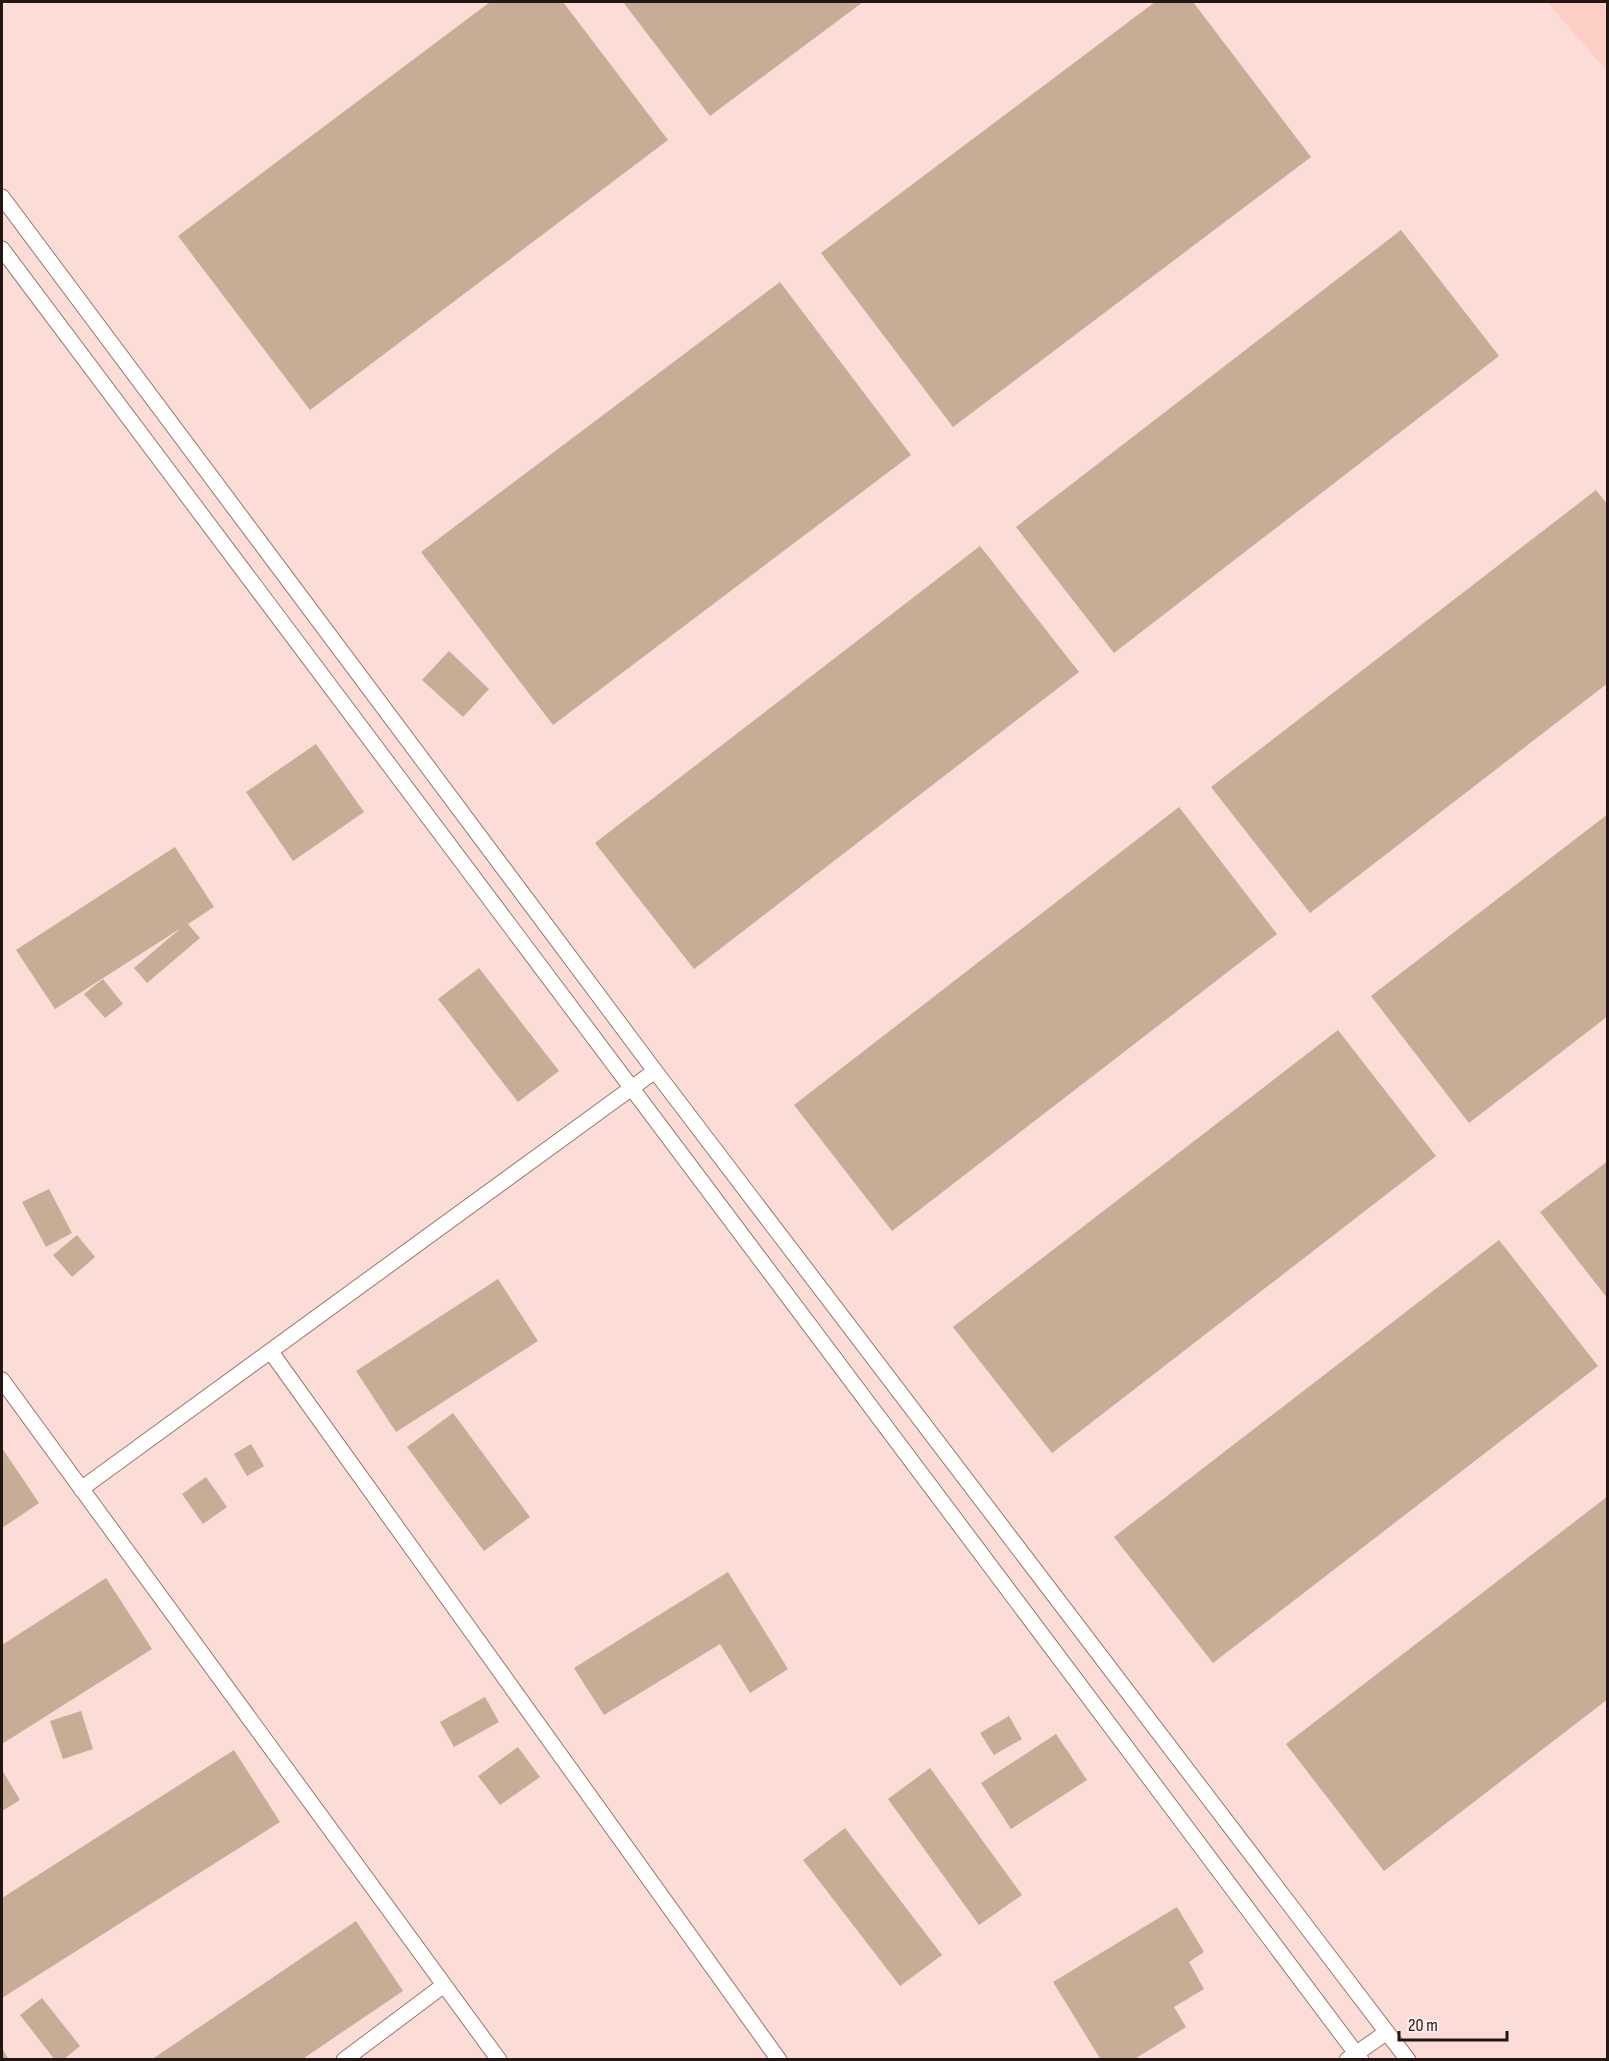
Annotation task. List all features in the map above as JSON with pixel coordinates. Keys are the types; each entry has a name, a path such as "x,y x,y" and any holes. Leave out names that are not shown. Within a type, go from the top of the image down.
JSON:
{"lane":[{"path":"2,197 656,1071 1408,2060"},
{"path":"2,249 1354,2058 1387,2032"},
{"path":"81,1490 656,1071"},
{"path":"271,1352 779,2060"},
{"path":"2,1380 499,2060"},
{"path":"344,2060 444,1984"}],"shaded area":[{"path":"1547,2 1607,2 1607,71"}],"building":[{"path":"490,2 563,2 668,140 310,410 178,236"},
{"path":"623,2 863,2 710,116"},
{"path":"1155,2 1193,2 1311,157 953,427 821,253"},
{"path":"1401,230 1499,356 1114,653 1016,527"},
{"path":"780,282 911,455 553,725 421,552"},
{"path":"1596,490 1608,505 1608,683 1310,913 1211,787"},
{"path":"980,546 1079,672 694,969 595,843"},
{"path":"449,651 489,689 463,717 422,680"},
{"path":"316,744 364,812 293,861 246,792"},
{"path":"1179,807 1277,934 892,1231 794,1105"},
{"path":"1608,814 1608,1016 1469,1123 1371,996"},
{"path":"175,847 214,907 188,924 200,938 147,983 134,968 181,928 55,1009 16,950"},
{"path":"479,968 559,1071 518,1102 438,999"},
{"path":"103,979 123,1004 105,1018 84,994"},
{"path":"1338,1030 1436,1156 1052,1453 953,1327"},
{"path":"1608,1161 1608,1299 1540,1212"},
{"path":"49,1189 72,1233 46,1247 22,1202"},
{"path":"77,1235 95,1257 72,1277 53,1255"},
{"path":"1499,1240 1598,1366 1213,1663 1114,1537"},
{"path":"498,1279 538,1341 396,1432 356,1371"},
{"path":"453,1413 530,1517 484,1551 407,1447"},
{"path":"251,1444 264,1466 247,1476 234,1454"},
{"path":"2,1448 39,1503 2,1528"},
{"path":"206,1477 227,1507 203,1524 182,1494"},
{"path":"1608,1496 1608,1699 1384,1871 1286,1744"},
{"path":"728,1572 788,1669 750,1693 720,1644 604,1715 574,1668"},
{"path":"106,1578 152,1649 2,1744 2,1645"},
{"path":"485,1697 499,1722 454,1747 440,1722"},
{"path":"81,1711 93,1749 63,1759 50,1721"},
{"path":"1009,1716 1022,1739 994,1755 980,1733"},
{"path":"1056,1734 1087,1780 1011,1829 981,1783"},
{"path":"518,1747 540,1777 500,1805 478,1776"},
{"path":"234,1750 280,1822 2,1998 2,1898"},
{"path":"930,1768 1022,1895 979,1925 888,1799"},
{"path":"2,1770 20,1800 2,1811"},
{"path":"845,1828 942,1955 900,1986 803,1860"},
{"path":"1177,1907 1204,1952 1189,1962 1204,1989 1174,2007 1186,2027 1133,2060 1101,2060 1053,1982"},
{"path":"356,1921 403,1991 301,2060 151,2060"},
{"path":"42,1998 80,2046 63,2060 55,2060 20,2015"},
{"path":"2,2048 9,2060 2,2060"}]}
